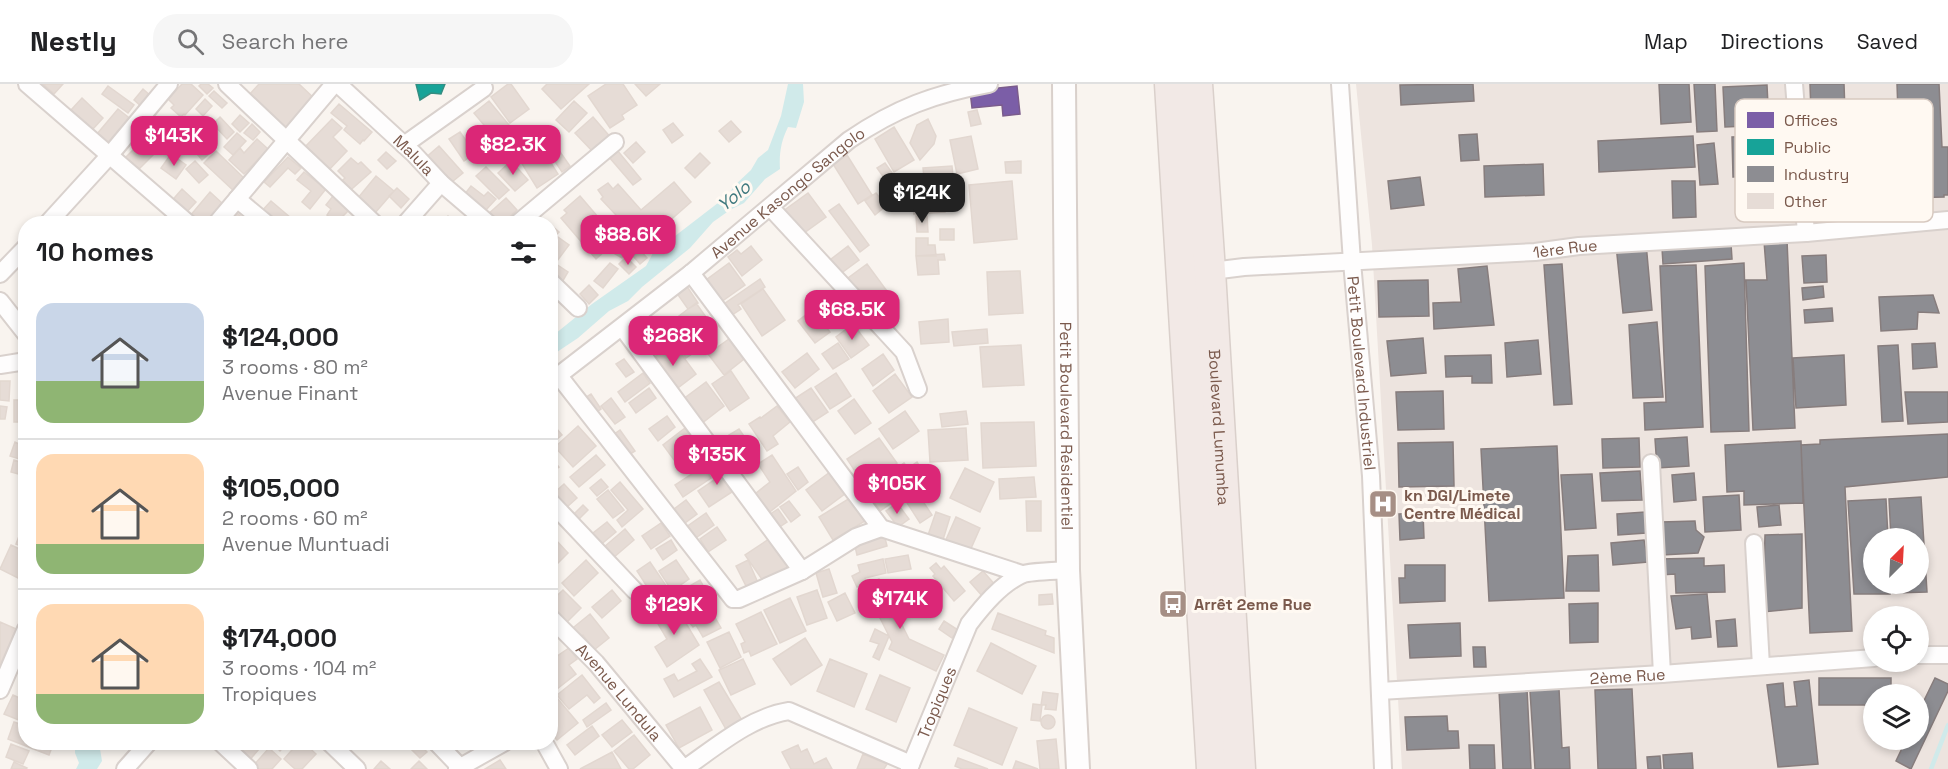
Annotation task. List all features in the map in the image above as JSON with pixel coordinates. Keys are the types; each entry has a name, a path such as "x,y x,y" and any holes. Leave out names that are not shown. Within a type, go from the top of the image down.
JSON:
{"highway":[{"name":"Boulevard Lumumba","path":"1170,84 1196,273 1240,769"},
{"name":"Boulevard Lumumba","path":"1197,84 1196,273 1212,769"}],"street":[{"path":"27,84 180,216"},
{"path":"54,216 109,156 169,84"},
{"path":"227,84 367,216"},
{"path":"223,216 336,84"},
{"name":"Malula","path":"336,84 404,145 441,183 480,216"},
{"name":"Avenue Kasongo Sangolo","path":"558,377 691,273 849,140 903,108 931,98 989,84"},
{"name":"Petit Boulevard Résidentiel","path":"1064,84 1068,570 1078,769"},
{"name":"Petit Boulevard Industriel","path":"1340,84 1371,476 1383,769"},
{"path":"1794,84 1795,99"},
{"path":"404,145 484,88"},
{"path":"527,216 615,142"},
{"path":"412,216 441,183"},
{"path":"237,199 257,216"},
{"path":"770,207 904,352 918,389"},
{"name":"1ère Rue","path":"1933,221 1948,220"},
{"path":"1805,222 1806,233"},
{"name":"1ère Rue","path":"1196,273 1244,267 1535,252 1616,243 1806,233 1926,222"},
{"path":"0,274 18,255"},
{"path":"691,273 881,528 1022,574 1068,570"},
{"path":"558,289 578,308"},
{"path":"0,301 18,324"},
{"path":"622,327 802,571"},
{"path":"0,365 18,362"},
{"path":"558,383 733,599 739,599 802,571 856,537 881,528"},
{"path":"1651,463 1662,674"},
{"path":"558,509 635,591"},
{"path":"1754,543 1761,666"},
{"name":"Tropiques","path":"910,767 969,624 996,594 1022,574"},
{"name":"Avenue Lundula","path":"558,625 596,663 684,769"},
{"path":"0,690 18,647"},
{"path":"1929,655 1948,655"},
{"name":"2ème Rue","path":"1380,691 1662,674 1863,658"},
{"path":"684,769 748,726 773,713 789,711 910,767"},
{"path":"125,769 142,750"},
{"path":"229,750 249,769"},
{"path":"337,750 357,769"},
{"path":"443,750 459,768 491,750"},
{"path":"549,750 560,769"}],"shaded area":[{"path":"1356,84 1948,84 1948,769 1402,769 1372,245"}],"water":[{"name":"Yolo","path":"788,84 803,84 804,102 796,128 788,127 784,137 780,153 780,169 765,179 744,203 713,222 690,248 628,301 609,311 578,338 558,351 558,332 646,266 653,253 727,196 751,170 758,158 768,150 781,116"},
{"path":"75,750 100,750 102,761 97,769 76,769 79,763"}],"building: Offices":[{"path":"1017,86 1020,114 1003,116 1002,105 972,108 970,91"}],"building: Public":[{"path":"416,84 445,84 441,94 431,93 420,100"}],"building: Industry":[{"path":"1473,84 1474,101 1401,105 1400,85"},
{"path":"1659,84 1689,84 1691,122 1661,124"},
{"path":"1694,84 1715,84 1717,131 1697,132"},
{"path":"1810,84 1844,84 1845,99 1811,99"},
{"path":"1897,84 1939,84 1942,147 1948,147 1948,195 1944,197 1933,197 1933,99 1898,99"},
{"path":"1767,85 1768,99 1735,99 1735,127 1725,127 1723,87"},
{"path":"1477,134 1479,160 1461,161 1459,135"},
{"path":"1693,136 1695,167 1599,172 1598,141"},
{"path":"1732,137 1735,137 1735,177 1733,177"},
{"path":"1714,143 1718,184 1700,185 1697,145"},
{"path":"1543,164 1544,195 1485,197 1484,166"},
{"path":"1420,177 1424,205 1391,209 1388,181"},
{"path":"1672,181 1695,181 1696,217 1673,218"},
{"path":"1787,240 1795,428 1753,430 1746,280 1767,280 1764,241"},
{"path":"1646,243 1652,310 1623,313 1616,245"},
{"path":"1731,244 1732,259 1663,264 1662,248"},
{"path":"1826,255 1827,282 1804,283 1802,256"},
{"path":"1744,263 1749,431 1711,432 1705,266"},
{"path":"1562,264 1572,404 1554,405 1544,265"},
{"path":"1696,265 1703,427 1645,430 1644,403 1666,402 1660,266"},
{"path":"1487,266 1494,325 1434,329 1433,303 1461,302 1458,269"},
{"path":"1428,280 1429,316 1379,317 1378,281"},
{"path":"1823,286 1824,297 1803,300 1802,288"},
{"path":"1933,295 1939,313 1918,312 1917,329 1881,331 1879,297"},
{"path":"1832,308 1833,321 1805,323 1804,310"},
{"path":"1657,322 1663,397 1633,398 1629,325"},
{"path":"1423,338 1426,373 1391,376 1387,341"},
{"path":"1538,340 1541,374 1507,377 1505,343"},
{"path":"1935,343 1937,367 1913,369 1912,344"},
{"path":"1898,345 1903,421 1882,422 1878,346"},
{"path":"1491,355 1492,383 1472,383 1472,376 1446,377 1445,356"},
{"path":"1844,355 1846,405 1796,408 1793,358"},
{"path":"1443,391 1444,429 1398,430 1396,392"},
{"path":"1905,392 1948,392 1948,422 1908,424"},
{"path":"1948,434 1948,477 1845,487 1852,631 1810,633 1801,445 1820,444 1820,440"},
{"path":"1687,437 1689,466 1657,468 1655,439"},
{"path":"1639,438 1640,467 1603,468 1602,439"},
{"path":"1801,441 1803,503 1744,505 1744,491 1727,492 1725,445"},
{"path":"1453,442 1454,486 1399,487 1398,443"},
{"path":"1557,446 1564,598 1489,601 1481,449"},
{"path":"1640,471 1642,500 1602,501 1600,473"},
{"path":"1694,473 1696,500 1674,502 1672,475"},
{"path":"1592,474 1596,528 1565,530 1561,475"},
{"path":"1739,495 1741,530 1705,532 1703,497"},
{"path":"1921,497 1923,528 1890,528 1889,499"},
{"path":"1886,499 1887,528 1863,528 1863,594 1854,594 1848,501"},
{"path":"1779,505 1781,525 1759,527 1757,507"},
{"path":"1645,512 1646,533 1618,535 1617,514"},
{"path":"1423,513 1424,538 1400,540 1399,514"},
{"path":"1695,521 1696,530 1704,537 1698,553 1662,555 1661,522"},
{"path":"1802,534 1802,608 1763,612 1765,535"},
{"path":"1644,540 1648,562 1613,565 1611,543"},
{"path":"1598,555 1599,591 1566,591 1568,556"},
{"path":"1704,558 1704,566 1724,565 1725,592 1676,593 1675,574 1660,575 1660,559"},
{"path":"1405,565 1445,565 1445,601 1400,603 1399,578 1405,578"},
{"path":"1707,594 1711,637 1692,639 1691,627 1676,629 1671,596"},
{"path":"1598,603 1598,642 1570,643 1569,604"},
{"path":"1735,619 1737,646 1718,647 1716,621"},
{"path":"1460,623 1461,656 1410,658 1408,625"},
{"path":"1473,647 1485,647 1486,667 1474,667"},
{"path":"1819,678 1891,678 1891,684 1863,684 1863,705 1819,705"},
{"path":"1935,678 1948,684 1948,691 1929,731 1929,690"},
{"path":"1809,680 1818,764 1778,767 1767,685 1783,683 1785,707 1797,706 1794,682"},
{"path":"1527,689 1531,769 1503,769 1499,690"},
{"path":"1559,689 1562,748 1569,747 1570,769 1535,769 1530,691"},
{"path":"1632,689 1636,769 1598,769 1595,690"},
{"path":"1447,716 1448,731 1458,731 1459,748 1407,750 1405,717"},
{"path":"1469,745 1494,745 1495,769 1470,769"},
{"path":"1901,750 1920,750 1911,769 1896,761"},
{"path":"1692,753 1693,769 1664,769 1663,755"},
{"path":"1660,756 1661,769 1648,769 1647,757"}],"building: Other":[{"path":"43,84 63,84 54,94"},
{"path":"182,84 191,84 203,95 181,117 171,108 174,105 168,99"},
{"path":"208,84 213,88 207,94 199,86"},
{"path":"259,84 299,84 316,100 287,131 249,95"},
{"path":"511,84 529,109 510,123 491,97"},
{"path":"547,84 589,84 561,109 542,89"},
{"path":"606,84 623,84 637,105 622,115 624,119 610,128 588,96"},
{"path":"635,84 660,84 646,96"},
{"path":"108,86 134,105 128,113 102,94"},
{"path":"143,89 152,97 143,108 134,100"},
{"path":"214,91 227,103 222,108 209,96"},
{"path":"82,98 103,118 93,129 71,110"},
{"path":"205,99 212,106 203,116 196,109"},
{"path":"489,101 509,125 494,137 474,113"},
{"path":"574,101 587,113 569,132 556,120"},
{"path":"339,104 372,132 360,144 344,130 347,126 331,113"},
{"path":"118,109 133,121 113,147 97,134"},
{"path":"977,110 981,124 971,126 968,112"},
{"path":"240,115 249,123 240,132 232,124"},
{"path":"220,117 234,132 227,139 213,124"},
{"path":"593,117 612,139 595,154 575,133"},
{"path":"152,118 169,135 161,144 143,126"},
{"path":"332,119 342,128 333,137 347,151 327,172 302,150"},
{"path":"928,119 936,136 934,144 920,160 910,143 917,125"},
{"path":"184,121 206,141 194,153 173,133"},
{"path":"731,121 741,132 729,142 719,131"},
{"path":"673,123 683,135 672,143 663,130"},
{"path":"252,124 260,132 253,140 244,133"},
{"path":"894,127 914,160 894,172 875,139"},
{"path":"135,132 142,140 148,135 161,147 137,171 124,159 135,148 127,140"},
{"path":"460,132 475,153 464,161 449,139"},
{"path":"237,133 246,141 233,155 224,147"},
{"path":"971,136 978,169 957,174 950,140"},
{"path":"257,139 268,149 244,174 229,160 240,148 244,153"},
{"path":"537,141 558,174 537,188 516,154"},
{"path":"636,142 645,152 633,163 624,153"},
{"path":"207,146 212,151 202,160 198,155"},
{"path":"439,146 463,173 447,186 424,159"},
{"path":"558,149 570,166 562,172 550,154"},
{"path":"617,150 641,179 633,185 609,157"},
{"path":"216,151 247,181 236,193 204,163"},
{"path":"386,152 396,161 387,169 378,160"},
{"path":"700,153 710,163 695,178 685,168"},
{"path":"171,154 186,165 176,179 161,168"},
{"path":"847,155 872,195 858,204 833,164"},
{"path":"288,157 301,168 295,174 288,168 270,187 264,182"},
{"path":"351,158 358,164 361,162 371,172 345,195 336,186 345,178 338,171"},
{"path":"195,161 208,175 199,183 186,169"},
{"path":"511,161 528,180 515,191 498,173"},
{"path":"1021,161 1021,173 1006,173 1005,162"},
{"path":"885,163 895,177 887,182 877,168"},
{"path":"952,166 953,176 924,178 923,168"},
{"path":"486,167 509,190 499,199 476,176"},
{"path":"304,172 326,189 310,209 302,202 311,191 297,180"},
{"path":"376,176 394,191 375,213 358,198"},
{"path":"913,177 924,178 926,214 914,214"},
{"path":"954,179 955,192 950,192 951,197 944,198 945,212 929,213 927,181"},
{"path":"1012,181 1017,239 974,243 969,185"},
{"path":"674,182 691,202 657,232 644,217 630,230 601,199 603,197 598,190 608,183 613,189 618,184 641,210"},
{"path":"471,186 484,196 488,192 496,199 485,211 464,195"},
{"path":"397,188 409,199 401,208 389,196"},
{"path":"182,189 196,202 183,216 169,204"},
{"path":"210,192 222,203 211,216 190,216"},
{"path":"808,193 826,217 800,236 782,212"},
{"path":"876,193 886,206 875,215 865,201"},
{"path":"333,196 349,210 343,216 328,216 331,209 326,205"},
{"path":"580,196 604,224 592,234 606,250 596,259 561,218 567,213 564,210"},
{"path":"506,198 517,210 511,216 487,215"},
{"path":"271,201 289,216 264,216 260,213"},
{"path":"839,204 869,245 860,252 829,211"},
{"path":"916,216 927,216 928,232 917,232"},
{"path":"940,229 954,229 954,240 940,240"},
{"path":"625,233 647,258 640,264 618,239"},
{"path":"558,237 569,245 558,260"},
{"path":"916,238 928,238 928,245 935,245 936,256 916,256"},
{"path":"613,244 625,251 622,258 610,251"},
{"path":"751,246 762,260 742,276 728,257 737,250 741,254"},
{"path":"848,246 859,260 836,277 826,263"},
{"path":"944,254 945,260 938,260 939,274 918,275 916,256"},
{"path":"626,257 636,267 629,274 619,264"},
{"path":"610,263 618,269 603,288 594,281"},
{"path":"729,263 745,285 721,302 706,280"},
{"path":"867,264 887,291 865,308 844,281"},
{"path":"558,265 568,272 561,284 558,282"},
{"path":"1020,271 1023,313 989,315 987,272"},
{"path":"760,279 765,287 738,305 741,309 729,317 721,306"},
{"path":"589,285 598,295 589,304 580,294"},
{"path":"686,285 698,303 688,309 676,292"},
{"path":"763,289 785,320 762,336 741,304"},
{"path":"696,303 706,317 657,354 646,341"},
{"path":"812,310 830,332 815,343 798,321"},
{"path":"948,319 949,342 921,344 919,322"},
{"path":"853,324 869,345 851,358 836,337"},
{"path":"694,329 705,345 686,358 675,342"},
{"path":"987,329 988,343 954,346 952,332"},
{"path":"729,339 744,359 724,375 708,354"},
{"path":"673,343 696,374 674,391 651,360"},
{"path":"838,343 849,359 833,369 822,354"},
{"path":"1021,345 1024,385 983,387 980,347"},
{"path":"807,353 819,369 795,388 782,372"},
{"path":"883,354 894,370 873,386 862,369"},
{"path":"624,359 634,372 626,377 616,364"},
{"path":"731,371 749,398 730,411 712,384"},
{"path":"643,373 650,383 625,402 618,392"},
{"path":"836,373 851,396 830,409 815,387"},
{"path":"895,374 912,397 889,413 873,391"},
{"path":"0,381 10,381 9,401 0,400"},
{"path":"706,382 724,406 701,424 682,400"},
{"path":"649,388 656,398 636,413 629,403"},
{"path":"811,388 828,412 808,425 791,401"},
{"path":"591,394 601,409 591,416 580,401"},
{"path":"611,398 625,417 615,424 601,406"},
{"path":"854,399 871,423 855,434 838,411"},
{"path":"14,400 18,400 18,422 14,422"},
{"path":"0,406 7,407 5,419 0,419"},
{"path":"777,406 790,422 773,436 778,444 767,451 749,424"},
{"path":"905,411 919,431 893,449 879,429"},
{"path":"966,411 968,424 942,427 940,414"},
{"path":"667,416 675,427 658,441 649,429"},
{"path":"1034,422 1036,466 983,468 981,423"},
{"path":"578,426 596,446 573,467 558,450 558,444"},
{"path":"685,428 700,447 677,464 663,445"},
{"path":"966,428 968,460 930,462 928,430"},
{"path":"739,429 759,458 744,468 724,438"},
{"path":"620,430 635,451 624,458 610,437"},
{"path":"879,438 897,463 864,485 847,459"},
{"path":"15,442 18,444 18,458 10,456"},
{"path":"596,455 605,465 579,487 570,477"},
{"path":"772,455 796,491 766,515 751,497 770,482 758,464"},
{"path":"14,460 18,461 18,474 11,472"},
{"path":"717,461 735,490 709,507 698,491 717,478 708,468"},
{"path":"917,462 924,474 909,485 912,489 880,511 871,498 874,496 868,488 904,463 908,468"},
{"path":"704,466 711,478 683,497 675,485"},
{"path":"798,467 808,482 798,490 787,474"},
{"path":"965,468 994,482 980,512 950,498"},
{"path":"830,472 846,493 822,511 806,490"},
{"path":"1034,477 1036,497 1000,499 999,479"},
{"path":"601,479 608,487 597,496 590,488"},
{"path":"620,482 643,509 622,527 617,520 628,510 611,490"},
{"path":"564,484 577,498 567,507 558,497 558,489"},
{"path":"608,490 624,510 613,518 597,499"},
{"path":"916,491 932,515 920,523 904,498"},
{"path":"850,498 865,521 833,540 819,517"},
{"path":"686,500 697,514 681,526 670,512"},
{"path":"789,501 800,515 791,522 780,507"},
{"path":"1026,501 1041,501 1041,531 1027,531"},
{"path":"897,503 909,519 898,527 886,511"},
{"path":"583,505 588,510 577,521 572,516"},
{"path":"778,509 787,522 778,528 769,515"},
{"path":"936,512 950,517 942,543 927,538"},
{"path":"706,513 714,525 690,542 682,530"},
{"path":"956,517 980,528 969,553 945,542"},
{"path":"607,522 616,532 598,547 600,549 591,557 576,539 589,536"},
{"path":"661,523 670,536 651,549 642,536"},
{"path":"717,527 726,540 708,552 700,539"},
{"path":"625,529 634,540 606,564 597,553"},
{"path":"884,534 887,546 857,555 854,542"},
{"path":"772,537 793,567 766,585 745,555"},
{"path":"671,540 677,550 663,560 656,549"},
{"path":"558,542 568,553 558,563"},
{"path":"11,545 18,548 18,578 0,569"},
{"path":"908,555 911,569 888,573 885,559"},
{"path":"883,559 886,573 865,578 867,583 857,587 852,576 860,572 858,565"},
{"path":"586,560 598,573 574,596 562,583"},
{"path":"676,560 689,579 672,591 659,571"},
{"path":"748,560 759,585 748,590 736,566"},
{"path":"650,562 667,587 653,596 637,571"},
{"path":"936,563 941,569 944,566 965,591 954,601 933,576 935,574 930,568"},
{"path":"829,569 837,593 823,597 816,573"},
{"path":"983,571 996,586 983,597 970,582"},
{"path":"879,579 909,639 944,655 936,671 889,649 892,642 864,586"},
{"path":"700,580 710,598 684,613 674,595"},
{"path":"563,590 581,608 564,625 558,619 558,595"},
{"path":"612,590 621,601 602,618 592,607"},
{"path":"817,590 827,618 807,625 797,597"},
{"path":"845,593 855,613 837,621 828,602"},
{"path":"1052,594 1053,604 1039,605 1039,595"},
{"path":"790,598 806,631 780,643 764,610"},
{"path":"710,604 721,628 703,637 696,625 693,627 687,619"},
{"path":"675,605 699,645 667,667 655,647 667,639 654,617"},
{"path":"761,612 777,644 751,656 749,651 744,653 741,644 745,642 736,624"},
{"path":"998,613 1046,631 1045,635 1054,638 1054,653 992,629"},
{"path":"590,614 609,638 594,650 583,635 576,640 569,631"},
{"path":"944,621 958,630 952,638 939,629"},
{"path":"0,622 16,629 0,665"},
{"path":"875,629 889,636 879,660 873,657 879,644 870,641"},
{"path":"729,632 741,657 720,668 707,642"},
{"path":"805,638 822,665 791,685 773,659"},
{"path":"991,643 1036,666 1022,694 977,671"},
{"path":"569,648 577,659 569,665 576,674 558,688 558,656"},
{"path":"700,659 712,677 674,697 664,679 674,674 678,681 697,671 692,664"},
{"path":"743,659 755,684 731,695 719,670"},
{"path":"830,659 867,674 854,707 817,691"},
{"path":"582,675 600,698 594,703 587,695 569,709 558,694"},
{"path":"880,675 910,688 896,722 866,709"},
{"path":"719,682 743,722 727,731 704,690"},
{"path":"1043,692 1058,694 1056,710 1045,709 1046,705 1041,705"},
{"path":"13,695 18,697 18,720 4,714"},
{"path":"558,699 578,723 558,739"},
{"path":"606,703 611,710 587,727 583,720"},
{"path":"1033,704 1042,705 1040,721 1031,720"},
{"path":"700,707 712,730 679,748 666,725"},
{"path":"969,708 1017,728 1002,765 954,745"},
{"path":"1048,715 1053,717 1055,722 1053,727 1048,729 1043,727 1041,722 1043,717"},
{"path":"622,720 632,732 612,747 602,735"},
{"path":"14,722 18,723 18,743 8,739"},
{"path":"592,726 599,736 575,755 567,745"},
{"path":"634,735 650,755 633,769 629,769 614,751"},
{"path":"1056,739 1059,769 1040,769 1037,741"},
{"path":"11,744 18,747 18,750 29,751 23,764 6,757"},
{"path":"798,745 801,752 807,749 814,764 826,758 832,769 791,769 782,752"},
{"path":"36,750 51,750 49,755"},
{"path":"232,750 258,750 247,763"},
{"path":"267,750 271,750 281,759 272,769 256,769 253,766"},
{"path":"292,750 312,750 316,754 302,769 295,769 284,759"},
{"path":"412,750 427,752 420,758"},
{"path":"612,752 621,769 580,769"},
{"path":"863,754 887,764 884,769 857,769"},
{"path":"958,758 988,769 962,769 955,766"},
{"path":"500,760 506,769 485,769"},
{"path":"381,761 390,769 374,769"},
{"path":"419,761 427,769 411,769"},
{"path":"1016,761 1038,769 1013,769"},
{"path":"14,762 27,768 11,769"}],"waterway":[{"path":"1931,769 1948,725"}],"place":[{"name":"kn DGI/Limete Centre Médical","path":"1383,504"},
{"name":"Arrêt 2eme Rue","path":"1173,604"}]}
